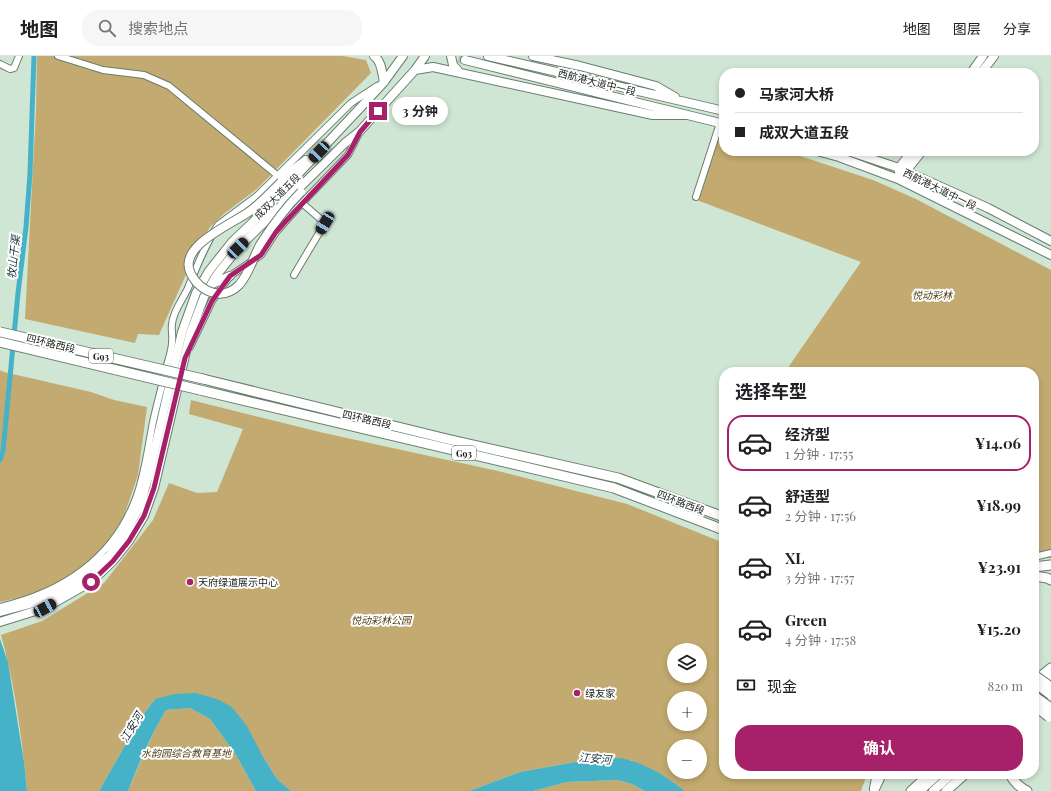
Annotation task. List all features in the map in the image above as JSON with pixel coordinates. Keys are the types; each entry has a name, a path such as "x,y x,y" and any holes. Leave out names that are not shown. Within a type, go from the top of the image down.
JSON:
{"highway":[{"name":"四环路西段","path":"0,332 203,379 447,439 618,478 719,514"},
{"name":"四环路西段","path":"0,342 614,488 719,528"},
{"path":"690,518 719,532"},
{"path":"1039,567 1051,565"},
{"path":"1039,577 1051,580"},
{"path":"1039,678 1051,668"},
{"path":"1039,679 1051,687"},
{"path":"1039,686 1051,696 1039,708"},
{"path":"1039,702 1050,714"},
{"path":"1039,706 1050,714"},
{"path":"911,791 924,779"},
{"path":"946,791 959,779"},
{"path":"1013,779 1015,783 1027,791"}],"main road":[{"path":"374,56 378,58 380,63 384,82"},
{"name":"成双大道五段","path":"0,622 45,608 91,582 113,561 129,541 144,516 154,488 190,334 204,297 238,248 345,143 360,132 415,70 425,56"},
{"path":"451,56 453,64 460,73"},
{"name":"西航港大道中一段","path":"488,56 719,110"},
{"path":"533,56 580,66 656,86 682,102"},
{"path":"975,68 983,56"},
{"path":"985,68 994,56"},
{"name":"成双大道五段","path":"0,612 41,601 68,588 109,556 120,541 139,508 148,478 182,332 196,293 210,271 232,242 252,223 384,82 402,57"},
{"name":"西航港大道中一段","path":"465,60 719,122"},
{"path":"415,70 433,67 652,115 688,115"},
{"path":"322,149 279,179 250,211 200,242 193,251 189,263 189,271 196,283 209,291 219,294 230,292 238,286 244,278 267,234 285,208 345,143"},
{"name":"西航港大道中一段","path":"835,156 898,179 1051,255"},
{"name":"西航港大道中一段","path":"862,156 903,170 988,208 1051,241"},
{"path":"898,179 910,156"},
{"path":"903,170 917,156"},
{"path":"212,284 230,276"},
{"path":"1039,686 1051,675"},
{"path":"1039,698 1051,687"},
{"path":"873,791 879,779"},
{"path":"920,791 933,779"},
{"path":"933,791 946,779"}],"street":[{"path":"0,64 10,69 14,68 20,56"},
{"path":"58,56 103,70 144,75 169,86 279,179"},
{"path":"0,607 37,597 58,587 79,574 98,557 117,535 130,512 141,482 155,413 172,342 172,323 197,264 218,225 279,179 351,103 384,82"},
{"path":"185,358 212,301 230,276 261,255 276,232 348,155 360,132"},
{"path":"696,197 719,132"},
{"path":"294,275 325,223 302,203"},
{"path":"1039,556 1051,553"},
{"path":"873,791 875,779"}],"green space":[{"path":"37,56 343,56 366,60 371,73 257,189 225,213 210,227 197,250 159,335 138,334 135,343 25,319 36,110"},
{"name":"悦动彩林","path":"719,137 719,156 800,156 873,180 916,199 1051,270 1051,558 1039,559 1039,367 788,367 861,262 694,199"},
{"path":"0,370 91,392 114,400 147,407 138,475 123,519 104,547 72,575 37,594 0,602"},
{"name":"悦动彩林公园","path":"191,400 324,433 498,471 627,504 719,541 719,779 865,779 861,791 685,791 668,779 707,779 707,739 667,739 667,779 630,760 581,761 520,772 469,791 291,791 277,779 232,707 155,699 140,719 99,791 27,791 17,712 1,635 42,621 104,583 153,520 169,483 197,493 217,492 243,429 189,414"},
{"name":"水韵园综合教育基地","path":"190,708 210,719 236,755 256,791 128,791 151,739 166,710"},
{"path":"618,780 632,784 645,791 533,791 567,782"}],"water":[{"path":"0,639 8,662 24,762 27,791 0,791"},
{"path":"196,693 217,699 232,707 247,726 262,755 277,779 291,791 256,791 236,755 210,719 190,708 166,710 155,729 128,791 99,791 140,719 155,699 175,694"},
{"path":"620,758 629,760 655,771 671,780 685,791 645,791 632,784 618,780 567,782 533,791 469,791 520,772 581,761"}],"waterway":[{"name":"牧山干渠","path":"0,460 3,451 18,293 26,227 30,174 34,56"}],"tunnel":[{"path":"447,56 465,60"}],"place":[{"name":"天府绿道展示中心","path":"190,582"},
{"name":"绿友家","path":"577,693"}],"route":[{"path":"91,582 113,561 129,541 144,516 154,488 185,358 212,301 236,270 256,259 266,250 276,232 348,155 360,132 378,111"}],"water label":[{"name":"江安河","path":"131,727"},
{"name":"江安河","path":"595,758"}]}
